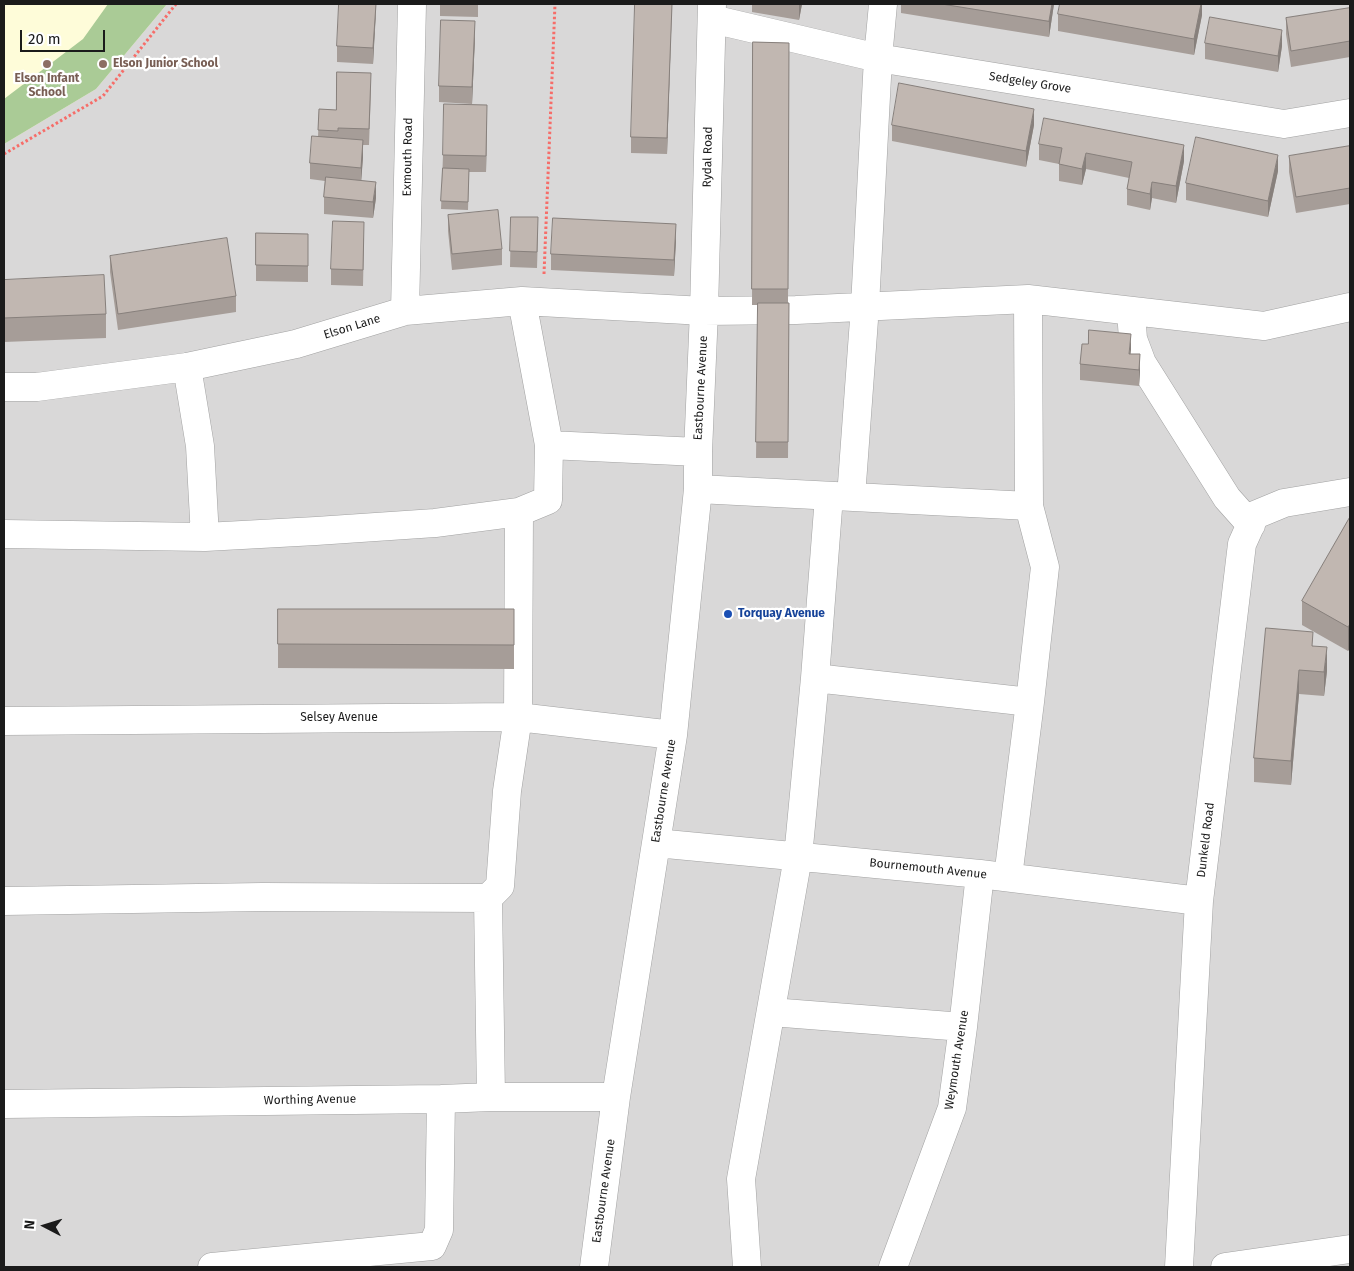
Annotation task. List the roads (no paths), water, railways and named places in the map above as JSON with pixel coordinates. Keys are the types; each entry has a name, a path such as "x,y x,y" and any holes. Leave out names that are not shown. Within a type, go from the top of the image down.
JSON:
{"street":[{"name":"Exmouth Road","path":"405,311 412,4"},
{"path":"747,1267 741,1179 798,857 816,678 865,306 878,58 883,4"},
{"name":"Sedgeley Grove","path":"712,12 878,58 1284,124 1350,113"},
{"name":"Rydal Road","path":"704,311 712,12"},
{"name":"Elson Lane","path":"4,387 37,387 186,367 296,344 405,311 533,301 704,311 796,310 1028,299 1264,326 1350,307"},
{"path":"1008,877 1045,567 1028,506 1028,299"},
{"path":"4,534 205,537 435,523 519,512 548,500 549,445 533,301"},
{"name":"Eastbourne Avenue","path":"594,1267 616,1097 672,735 698,489 704,311"},
{"path":"1131,311 1133,339 1142,364 1227,498 1251,525"},
{"path":"186,367 200,446 205,537"},
{"path":"549,445 698,452"},
{"path":"698,489 1028,506"},
{"name":"Dunkeld Road","path":"1179,1267 1199,901 1242,544 1255,516 1284,503 1350,492"},
{"path":"4,901 262,897 488,898 500,886 507,791 518,717 519,512"},
{"path":"816,678 1030,702"},
{"name":"Selsey Avenue","path":"4,721 518,717 672,735"},
{"name":"Bournemouth Avenue","path":"656,843 980,874 1199,901"},
{"name":"Weymouth Avenue","path":"893,1267 952,1108 980,874"},
{"path":"488,898 491,1097"},
{"path":"771,1012 963,1026"},
{"name":"Worthing Avenue","path":"4,1104 616,1097"},
{"path":"212,1267 425,1257 439,1230 441,1099"},
{"path":"1225,1267 1350,1249"}],"place":[{"name":"Elson Infant School","path":"47,64"},
{"name":"Elson Junior School","path":"103,64"},
{"name":"Torquay Avenue","path":"728,614"}]}
